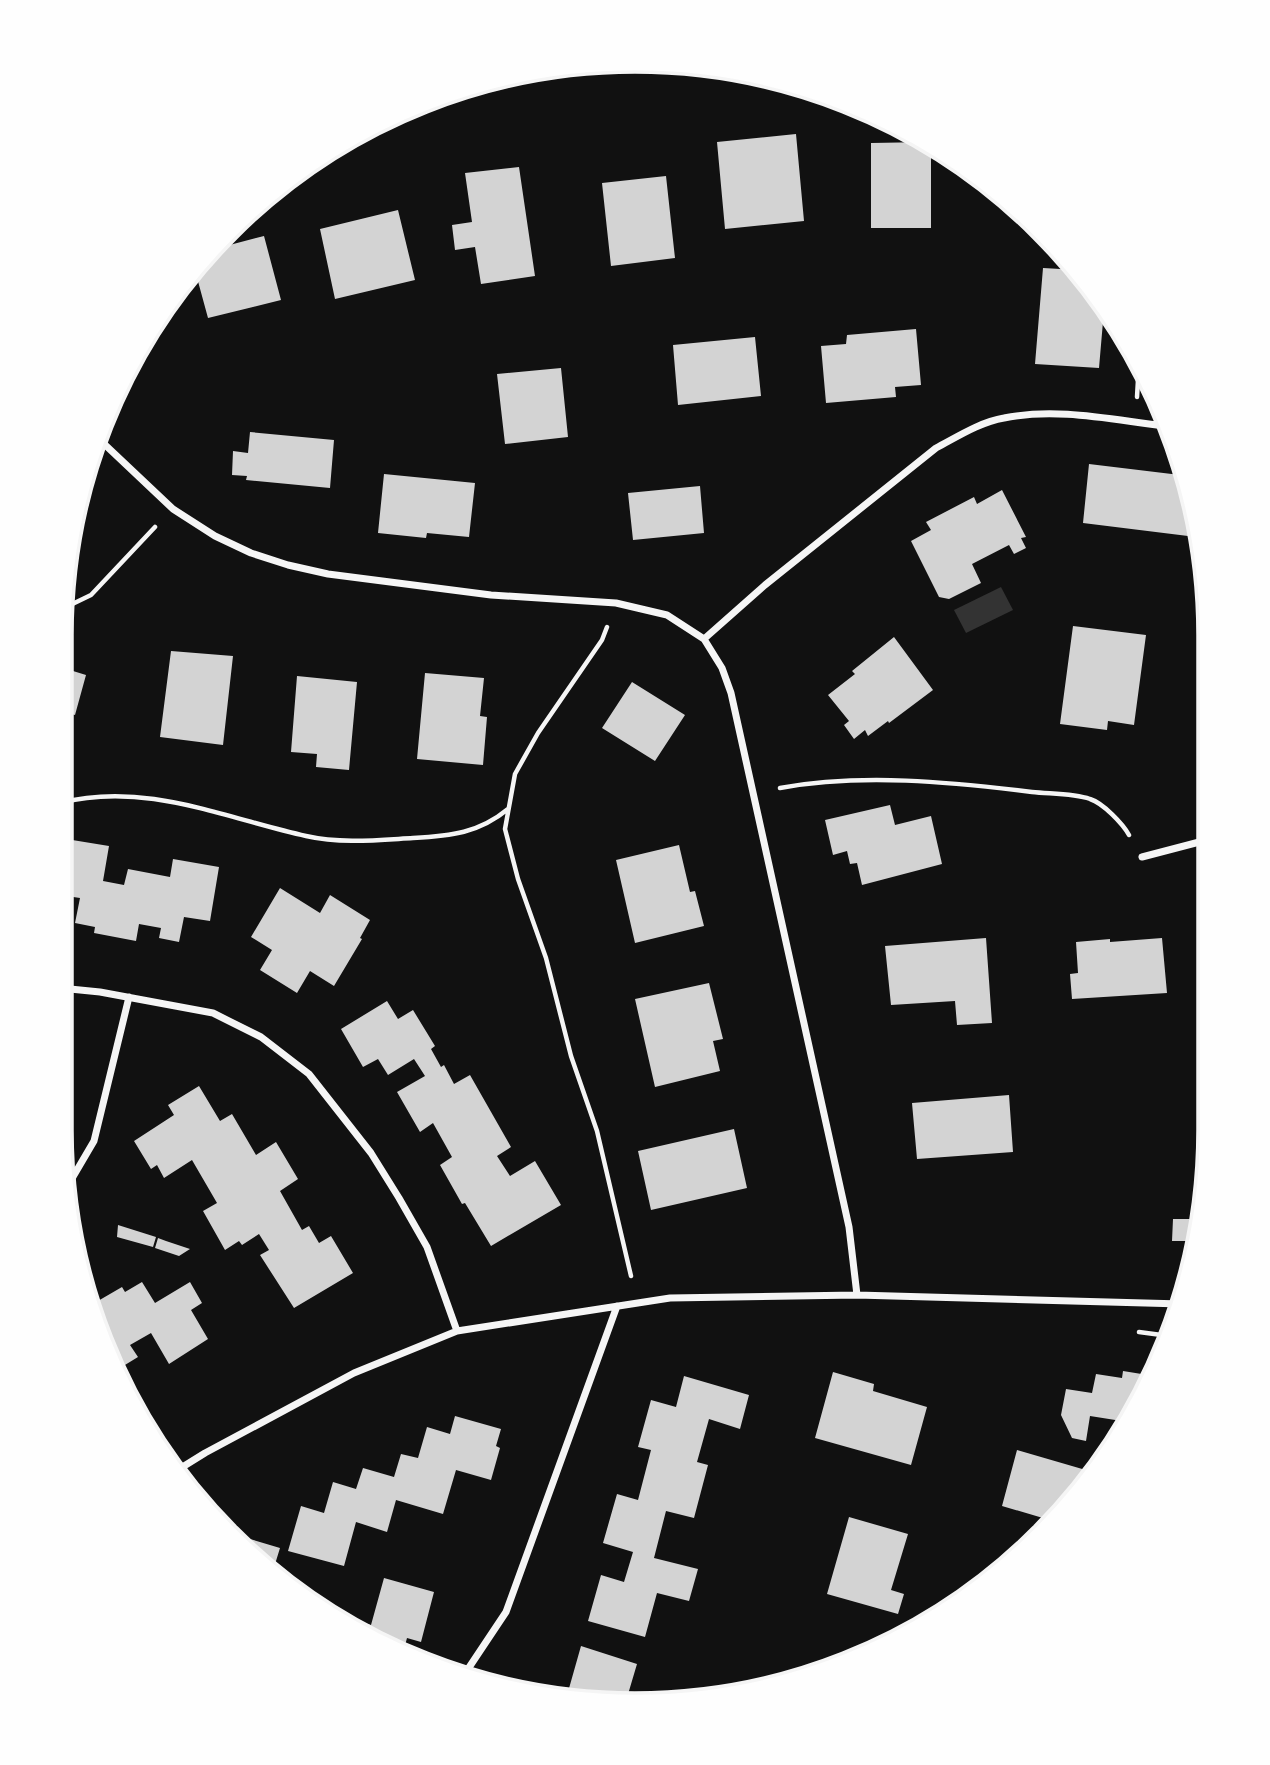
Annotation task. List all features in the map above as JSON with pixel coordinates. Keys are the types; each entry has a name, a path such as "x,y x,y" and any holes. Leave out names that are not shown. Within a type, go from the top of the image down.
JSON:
{"street":[{"path":"704,639 765,585 936,448 968,431 1003,418 1036,415 1070,415 1157,425"},
{"path":"105,446 173,509 215,536 251,553 288,565 328,574 491,595 616,603 667,615 704,639 722,668 732,693 849,1227 857,1295"},
{"path":"1142,858 1198,842"},
{"path":"72,990 212,1013 261,1037 309,1074 371,1153 399,1198 427,1247 457,1331"},
{"path":"74,1175 94,1141 129,997"},
{"path":"184,1467 354,1373 457,1331 670,1298 857,1295 1170,1304"},
{"path":"469,1668 506,1612 617,1306"}],"path":[{"path":"73,604 91,595 173,509"},
{"path":"616,603 602,640 538,733 515,774 505,829 518,879 546,958 571,1056 597,1131 638,1303"},
{"path":"755,792 817,781 928,782 1092,799 1123,825 1142,858"},
{"path":"72,801 103,795 180,802 309,837 357,841 445,837 490,824 509,808"},
{"path":"1129,1331 1159,1335"}],"shaded area":[{"path":"1001,587 1013,610 966,633 954,610"}],"building":[{"path":"796,134 804,221 725,229 717,142"},
{"path":"908,142 931,156 931,228 871,228 871,143"},
{"path":"519,167 535,276 481,284 475,247 455,250 452,225 472,222 465,173"},
{"path":"666,176 675,258 611,266 602,183"},
{"path":"398,210 415,280 335,299 320,229"},
{"path":"264,236 281,300 208,318 198,281 230,245"},
{"path":"1043,268 1062,269 1103,322 1099,368 1035,364"},
{"path":"916,329 921,385 895,387 896,397 826,403 821,346 846,344 847,335"},
{"path":"755,337 761,396 678,405 673,345"},
{"path":"561,368 568,437 505,444 497,374"},
{"path":"250,432 334,440 330,488 246,480 247,476 232,475 233,451 248,453"},
{"path":"1089,464 1174,474 1188,533 1188,536 1083,523"},
{"path":"384,474 475,483 469,537 427,533 426,538 378,533"},
{"path":"700,486 704,533 633,540 628,493"},
{"path":"1002,490 1026,537 1021,538 1026,548 1014,554 1009,545 972,564 981,583 949,599 939,597 911,541 931,530 926,522 974,497 977,504"},
{"path":"1073,626 1146,635 1134,725 1108,721 1107,730 1060,724"},
{"path":"894,637 933,690 889,723 888,721 868,736 865,730 854,739 844,725 849,721 828,695 855,674 852,671"},
{"path":"171,651 233,656 223,745 160,737"},
{"path":"72,671 86,675 75,715 72,714"},
{"path":"425,673 484,678 480,716 487,717 483,765 417,759"},
{"path":"297,676 357,682 349,770 316,767 317,754 291,752"},
{"path":"632,682 685,715 655,761 602,728"},
{"path":"890,805 895,825 931,816 942,864 862,885 857,863 850,864 847,851 833,855 825,820"},
{"path":"72,840 109,846 103,881 124,885 128,869 170,877 173,859 219,867 210,921 184,917 179,942 159,938 161,928 139,924 136,941 94,933 95,927 75,923 80,898 72,897"},
{"path":"679,845 690,892 695,891 704,926 635,943 616,860"},
{"path":"280,888 320,913 330,895 370,920 334,986 310,971 297,993 260,970 272,950 251,937"},
{"path":"986,938 992,1023 957,1025 955,1001 891,1005 885,946"},
{"path":"1162,938 1167,993 1072,999 1070,974 1078,973 1076,942"},
{"path":"709,983 723,1039 713,1041 720,1071 655,1087 635,999"},
{"path":"387,1001 398,1019 413,1010 435,1046 431,1049 454,1084 470,1075 511,1147 497,1156 510,1176 535,1161 561,1205 491,1246 465,1203 462,1204 440,1165 452,1157 433,1123 420,1132 397,1092 425,1076 414,1059 388,1075 378,1059 363,1067 341,1029"},
{"path":"199,1086 220,1121 232,1114 256,1155 276,1142 298,1179 280,1191 302,1230 309,1226 319,1243 331,1236 353,1273 294,1308 260,1255 269,1250 259,1234 242,1245 239,1241 225,1250 203,1211 217,1203 192,1160 164,1178 157,1165 151,1169 134,1141 174,1115 168,1105"},
{"path":"1009,1095 1013,1152 917,1159 912,1103"},
{"path":"734,1129 747,1188 651,1210 638,1151"},
{"path":"1173,1219 1190,1219 1187,1241 1172,1241"},
{"path":"118,1225 156,1237 153,1247 117,1237"},
{"path":"158,1238 190,1249 179,1256 155,1248"},
{"path":"142,1282 155,1303 190,1282 202,1303 191,1310 208,1339 169,1364 151,1333 130,1345 138,1357 124,1366 99,1301 122,1287 125,1292"},
{"path":"1123,1371 1142,1374 1118,1420 1090,1416 1086,1441 1072,1438 1061,1415 1066,1389 1092,1393 1096,1374 1122,1378"},
{"path":"833,1372 874,1384 873,1391 927,1407 911,1465 815,1438"},
{"path":"684,1376 749,1395 740,1429 709,1419 697,1462 708,1465 694,1518 666,1511 654,1558 698,1569 689,1601 657,1593 645,1637 588,1621 601,1575 624,1582 633,1552 603,1543 617,1494 638,1500 651,1450 638,1447 651,1400 676,1407"},
{"path":"455,1416 501,1429 496,1446 500,1448 491,1480 456,1470 443,1514 396,1500 387,1532 356,1522 344,1566 288,1551 301,1506 324,1513 333,1482 356,1489 363,1468 394,1477 401,1454 418,1458 427,1427 450,1434"},
{"path":"1017,1450 1084,1470 1042,1518 1002,1506"},
{"path":"849,1517 908,1534 891,1590 904,1594 898,1614 827,1594"},
{"path":"248,1539 280,1548 275,1563"},
{"path":"384,1578 434,1592 421,1642 407,1638 405,1644 361,1622 371,1625"},
{"path":"581,1646 637,1664 628,1693 569,1689"}]}
